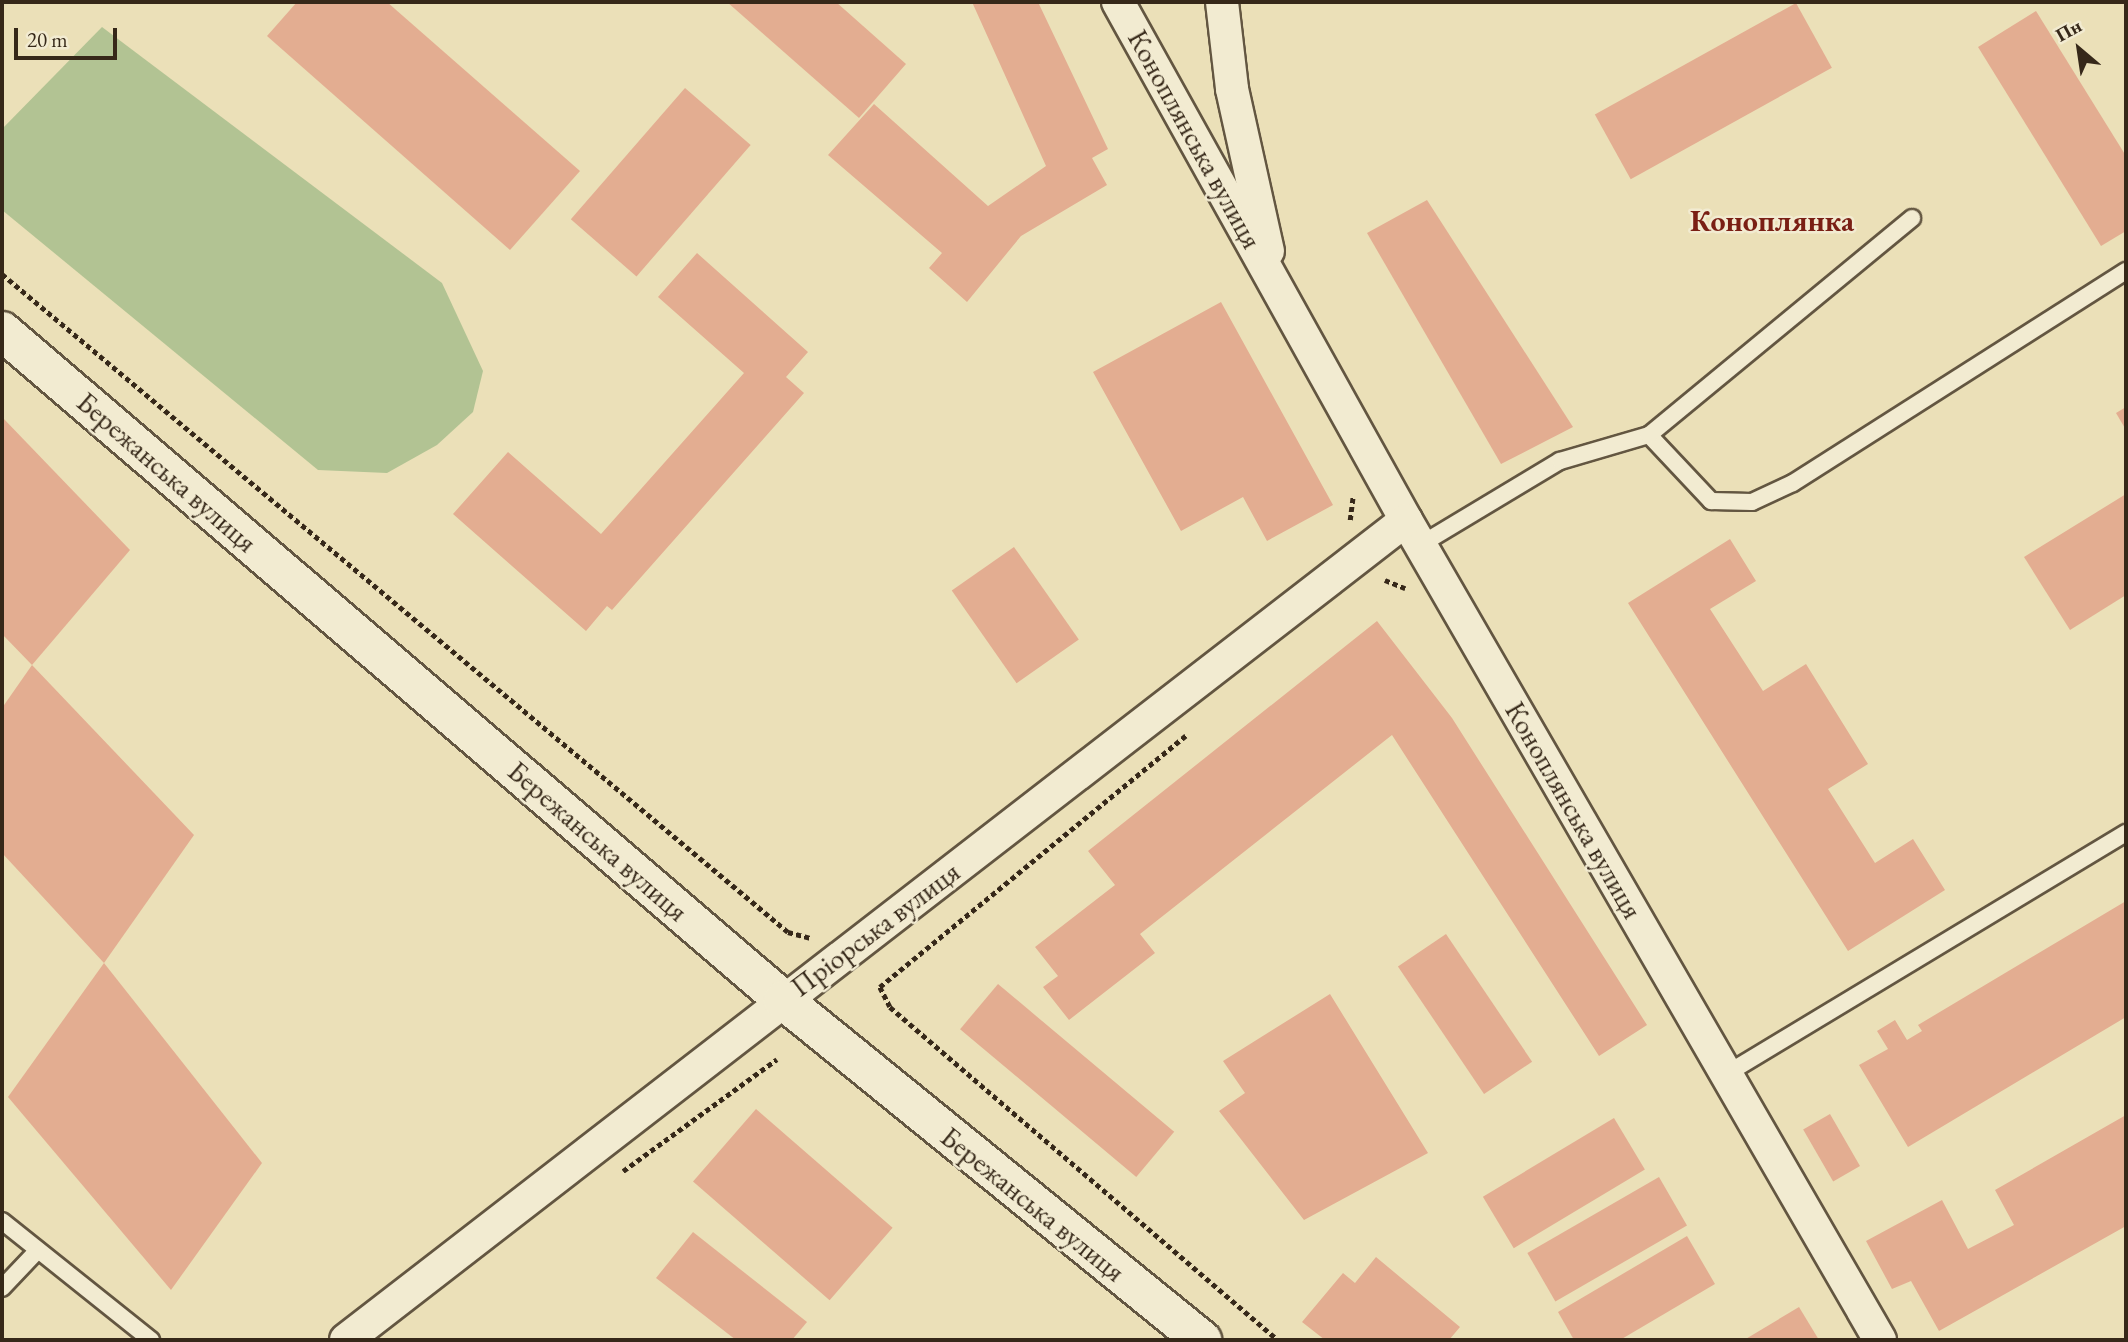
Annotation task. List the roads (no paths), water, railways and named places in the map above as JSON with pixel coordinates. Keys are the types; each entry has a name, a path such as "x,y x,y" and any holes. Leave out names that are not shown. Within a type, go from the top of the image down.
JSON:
{"street":[{"name":"Коноплянська вулиця","path":"1118,2 1274,277 1413,533 1728,1073 1880,1340"},
{"name":"Коноплянська вулиця","path":"1222,2 1232,89 1274,277"},
{"name":"Бережанська вулиця","path":"2,331 783,1000 1202,1340"},
{"name":"Пріорська вулиця","path":"346,1340 783,1000 1413,533"}],"lane":[{"path":"1413,533 1560,461 1649,435 1912,218"},
{"path":"1649,435 1711,501 1752,502 1793,483 2126,271"},
{"path":"1728,1073 2126,833"},
{"path":"2,1221 151,1340"},
{"path":"2,1288 38,1250"}],"district":[{"name":"Коноплянка","path":"1772,221"}]}
